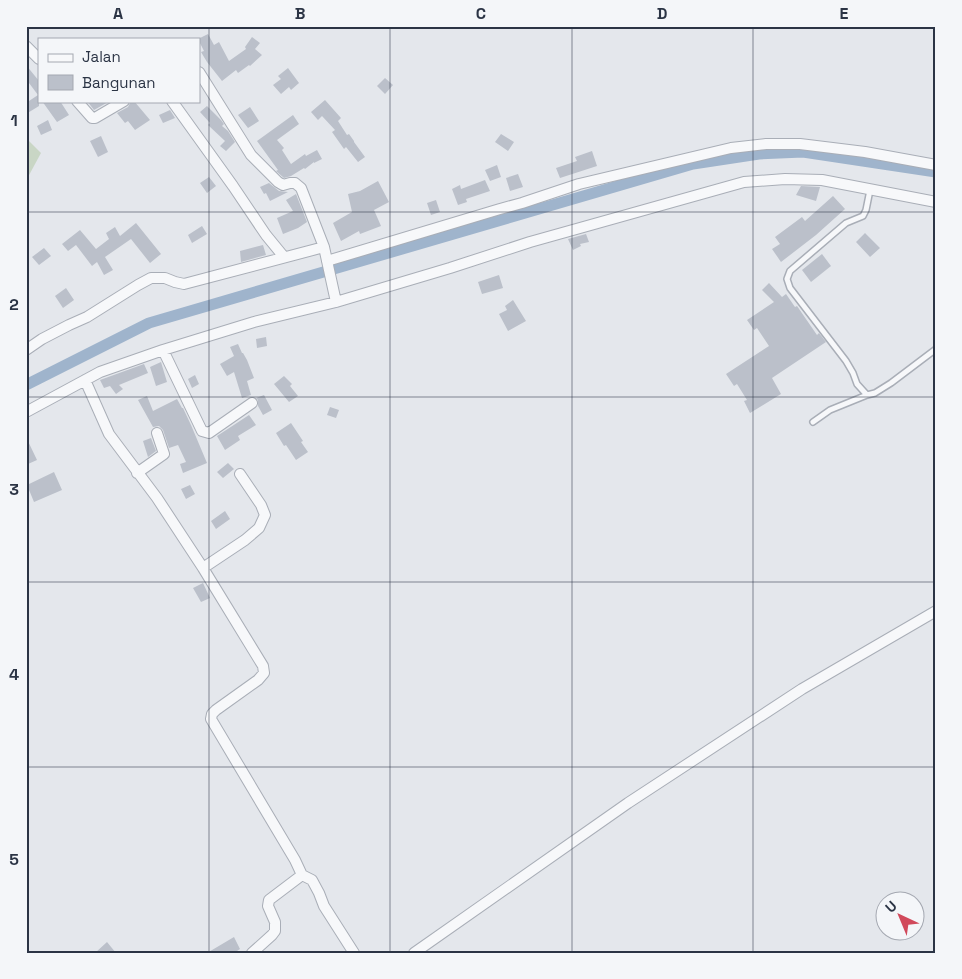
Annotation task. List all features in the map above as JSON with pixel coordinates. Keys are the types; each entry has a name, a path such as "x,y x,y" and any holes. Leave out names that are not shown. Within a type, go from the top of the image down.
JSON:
{"street":[{"path":"26,46 38,58"},
{"path":"200,74 251,155 278,182 283,185 295,183 301,188 324,247 335,297"},
{"path":"78,102 92,118 95,118 122,102"},
{"path":"173,102 284,257"},
{"path":"328,264 500,209 522,204 579,184 731,148 766,144 800,144 865,152 936,165"},
{"path":"26,412 107,369 163,350 335,297 450,268 530,242 744,182 822,180 936,202"},
{"path":"26,350 42,339 87,317 151,278 165,278 184,284 324,247"},
{"path":"163,350 202,431 209,433 252,403"},
{"path":"85,380 109,434 156,498 203,568 263,666 264,672 258,680 216,710 212,714 212,719 302,875 312,880 324,906 354,953"},
{"path":"137,472 164,454 157,433"},
{"path":"203,568 245,540 258,528 265,516 261,505 240,474"},
{"path":"414,953 628,803 802,689 936,611"},
{"path":"252,953 275,930 275,922 268,906 269,900 302,875"}],"lane":[{"path":"867,395 857,384 846,362 790,288 787,279 790,271 846,223 863,216 870,190"},
{"path":"813,422 830,410 875,393 936,350"}],"green space":[{"path":"26,138 41,153 28,177 26,175"}],"building":[{"path":"208,34 214,45 219,42 229,61 246,49 245,47 252,37 260,43 255,49 262,55 250,66 238,73 236,70 222,81 201,52 204,51 200,38"},
{"path":"26,65 38,80 38,95 26,79"},
{"path":"288,68 299,83 291,90 289,87 281,94 273,85 281,79 278,76"},
{"path":"385,78 393,85 385,94 377,86"},
{"path":"38,95 39,106 26,114 26,103"},
{"path":"325,100 341,118 338,121 365,157 358,162 346,147 344,149 332,132 335,130 322,116 318,120 311,112"},
{"path":"43,102 61,102 69,115 57,122"},
{"path":"88,102 108,102 94,110"},
{"path":"130,102 135,102 150,120 135,130 128,121 125,123 117,113 128,107"},
{"path":"207,106 221,120 224,124 222,126 228,131 235,142 226,151 220,146 225,141 208,125 210,123 200,112"},
{"path":"250,107 259,121 248,128 238,115"},
{"path":"170,110 175,118 163,123 159,115"},
{"path":"293,115 299,124 277,140 284,148 282,150 291,164 305,154 306,156 317,150 322,159 284,178 276,171 278,170 257,141"},
{"path":"48,120 52,130 41,135 37,126"},
{"path":"501,134 514,142 508,151 495,142"},
{"path":"101,136 108,152 98,157 90,141"},
{"path":"592,151 597,166 560,178 556,168 577,161 575,157"},
{"path":"497,165 501,177 490,181 485,170"},
{"path":"518,174 523,187 510,191 506,178"},
{"path":"209,177 216,186 207,193 200,183"},
{"path":"485,180 490,191 466,199 467,202 458,205 452,189 460,185 461,189"},
{"path":"378,181 389,202 374,210 381,226 360,234 359,231 341,241 333,223 352,212 348,194 360,191"},
{"path":"269,183 279,191 288,192 270,201 260,187"},
{"path":"801,186 820,187 816,201 796,195"},
{"path":"296,194 307,222 283,234 277,218 293,211 286,200"},
{"path":"833,196 845,209 816,235 781,262 772,249 780,244 775,237 802,217 805,221"},
{"path":"436,200 440,212 431,215 427,203"},
{"path":"136,223 161,254 150,263 131,239 105,257 113,270 104,275 97,262 92,266 76,245 68,251 62,244 80,230 96,249 109,239 106,233 115,227 120,236"},
{"path":"202,226 207,234 192,243 188,235"},
{"path":"865,233 880,248 870,257 856,242"},
{"path":"586,234 589,242 580,244 581,246 573,250 568,239"},
{"path":"263,245 266,255 241,262 240,251"},
{"path":"44,248 51,256 39,265 32,257"},
{"path":"822,254 831,266 811,282 802,270"},
{"path":"499,275 503,288 482,294 478,282"},
{"path":"769,283 782,297 786,294 795,307 797,306 817,335 819,333 826,342 772,378 781,394 750,413 744,401 747,400 737,384 734,386 726,374 769,346 757,328 754,330 747,320 774,302 762,290"},
{"path":"66,288 74,300 63,308 55,296"},
{"path":"513,300 526,321 508,331 499,314 507,310 505,306"},
{"path":"266,337 267,346 257,348 256,339"},
{"path":"238,344 254,378 247,381 251,395 242,398 234,372 227,376 220,364 234,356 230,347"},
{"path":"161,362 167,382 156,386 150,367"},
{"path":"144,364 148,373 119,385 123,389 116,394 110,386 104,388 100,380"},
{"path":"195,375 199,384 192,388 188,379"},
{"path":"284,376 292,384 290,386 298,396 289,402 274,384"},
{"path":"264,395 272,410 263,415 256,398"},
{"path":"147,396 153,411 177,399 191,425 207,463 183,473 180,464 186,462 178,445 169,448 163,430 159,426 153,427 138,400"},
{"path":"330,407 339,410 336,418 327,415"},
{"path":"249,415 256,425 238,436 240,440 225,450 217,436"},
{"path":"291,423 308,452 296,460 276,433"},
{"path":"26,437 37,460 28,464 26,459"},
{"path":"151,438 156,451 148,457 143,441"},
{"path":"228,463 234,469 223,478 217,472"},
{"path":"54,472 62,490 34,502 27,485"},
{"path":"190,485 195,494 186,499 181,489"},
{"path":"225,511 230,519 216,529 211,521"},
{"path":"203,583 210,598 201,602 193,588"},
{"path":"234,937 240,949 234,953 207,953"},
{"path":"107,942 116,953 95,953"}],"waterway":[{"path":"26,385 149,323 693,164 759,154 803,152 936,172"}]}
